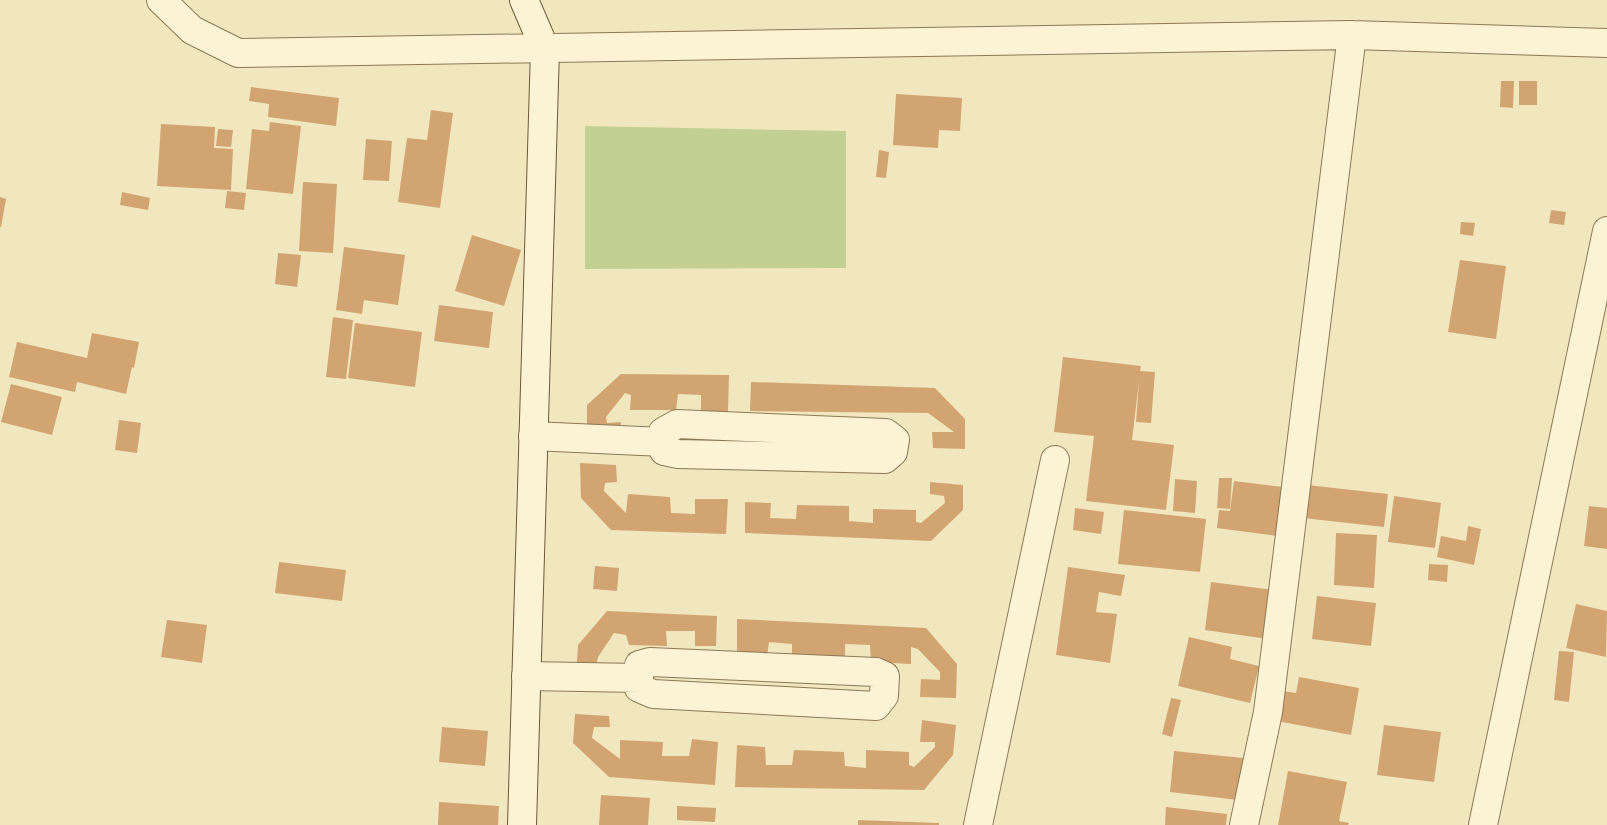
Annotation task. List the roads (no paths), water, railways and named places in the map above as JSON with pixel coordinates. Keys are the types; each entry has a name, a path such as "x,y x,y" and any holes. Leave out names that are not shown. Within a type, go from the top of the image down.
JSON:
{"street":[{"path":"161,0 192,30 238,54 1352,35 1607,43"},
{"path":"522,825 545,49 524,0"},
{"path":"1244,825 1268,712 1352,35"},
{"path":"1483,825 1607,231"},
{"path":"677,424 886,432 895,440 893,452 885,459 678,454 664,451 663,442 663,432 677,424"},
{"path":"533,436 663,442"},
{"path":"978,825 1055,460"},
{"path":"650,662 876,672 885,676 884,696 876,706 653,694 639,688 639,678 639,666 650,662"},
{"path":"526,676 639,678"}]}
